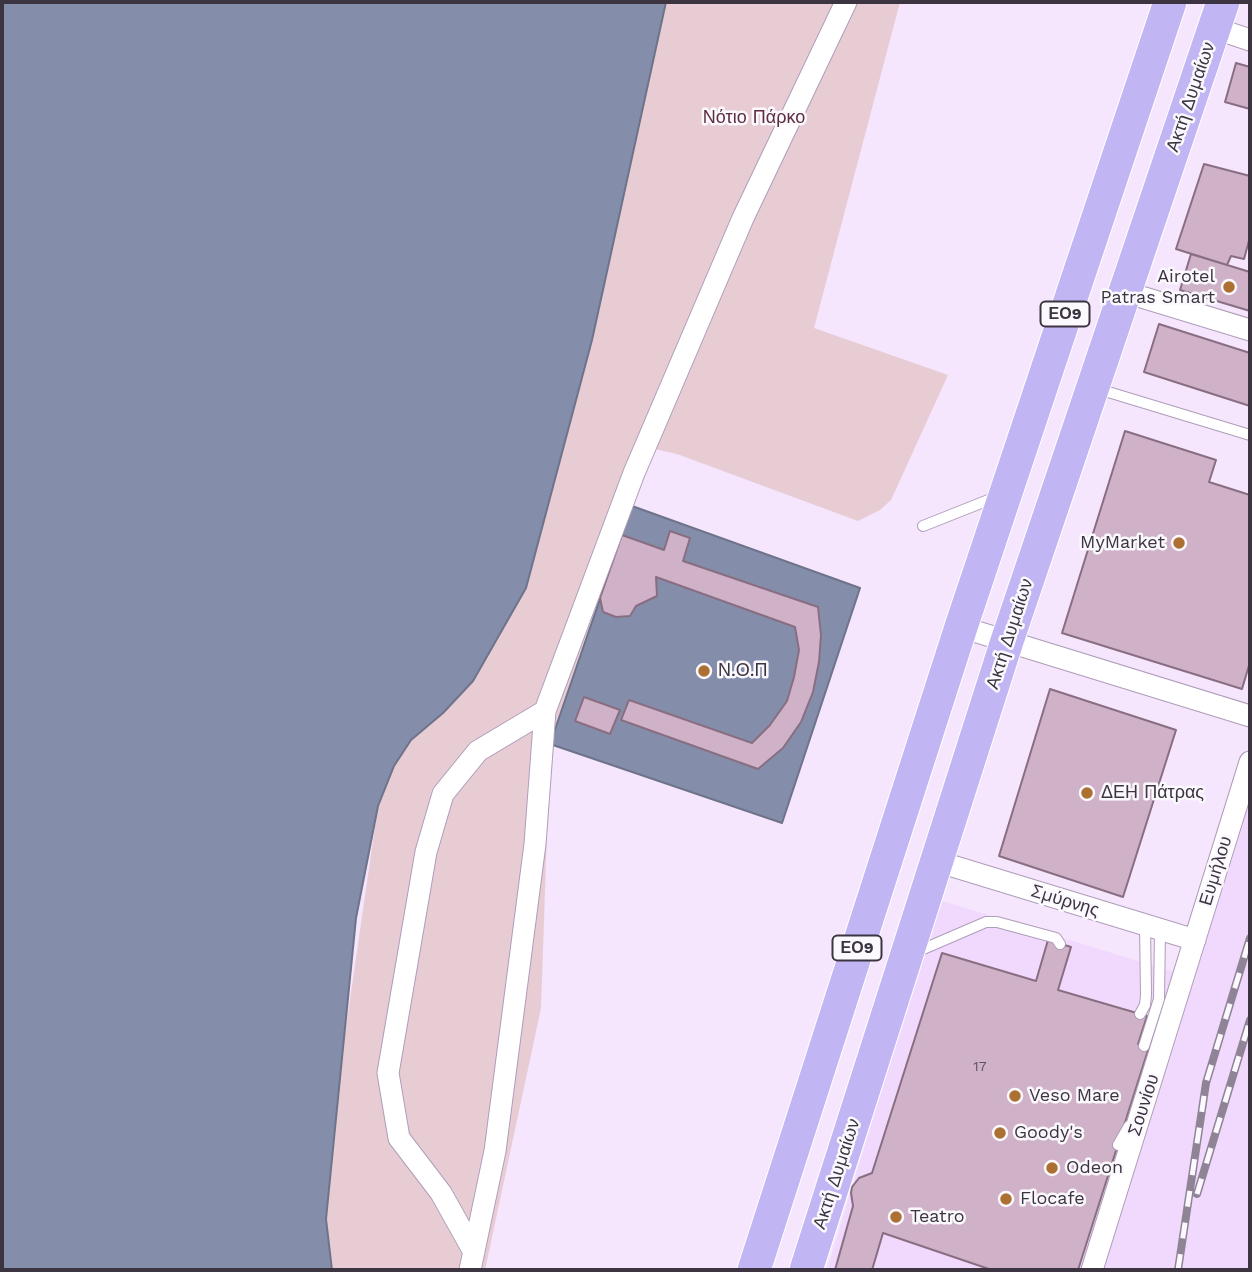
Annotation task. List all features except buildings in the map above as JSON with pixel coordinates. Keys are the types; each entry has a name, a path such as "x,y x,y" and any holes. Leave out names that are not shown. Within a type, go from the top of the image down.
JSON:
{"main road":[{"name":"ΕΟ9","path":"754,1270 961,627 1170,2"},
{"name":"Ακτή Δυμαίων","path":"806,1270 1007,641 1219,15"}],"street":[{"path":"472,1261 495,1151 536,844 545,711 640,460 743,218 846,2"},
{"path":"1219,15 1250,40"},
{"path":"1125,292 1250,330"},
{"path":"961,627 1250,716"},
{"path":"472,1261 441,1193 399,1138 388,1073 426,852 443,794 478,751 545,711"},
{"name":"Ευμήλου","path":"1195,940 1250,762"},
{"name":"Σμύρνης","path":"936,862 1195,940"},
{"name":"Σουνίου","path":"1092,1270 1195,940"}],"lane":[{"path":"1093,388 1250,435"},
{"path":"923,526 1005,494"},
{"path":"905,957 986,922 997,922 1056,938 1060,944"},
{"path":"1140,1014 1145,1005 1152,928"},
{"path":"1144,1046 1159,999 1152,928"},
{"path":"1118,1144 1132,1121 1142,1111"}],"shaded area":[{"path":"1250,780 1250,1270 1098,1270"},
{"name":"Veso Mare","path":"939,900 1177,973 1085,1270 827,1270"}],"green space":[{"name":"Νότιο Πάρκο","path":"666,2 900,2 814,328 948,375 891,500 880,510 858,521 677,454 642,446 632,506 550,745 541,1008 485,1270 332,1270 326,1219 343,1048 378,806 394,766 411,740 443,713 473,681 618,213"}],"water":[{"path":"2,2 666,2 592,340 526,588 473,681 443,713 411,740 394,766 378,806 356,918 326,1219 332,1270 2,1270"},
{"name":"Ν.Ο.Π","path":"632,506 860,588 782,823 550,744"}],"railway":[{"path":"1178,1270 1206,1083 1250,938"},
{"path":"1197,1194 1250,1020"}],"place":[{"name":"Airotel Patras Smart","path":"1229,287"},
{"name":"MyMarket","path":"1179,543"},
{"name":"Ν.Ο.Π","path":"704,671"},
{"name":"ΔΕΗ Πάτρας","path":"1087,793"},
{"name":"Veso Mare","path":"1015,1096"},
{"name":"Goody's","path":"1000,1133"},
{"name":"Odeon","path":"1052,1168"},
{"name":"Flocafe","path":"1006,1199"},
{"name":"Teatro","path":"896,1217"}]}
